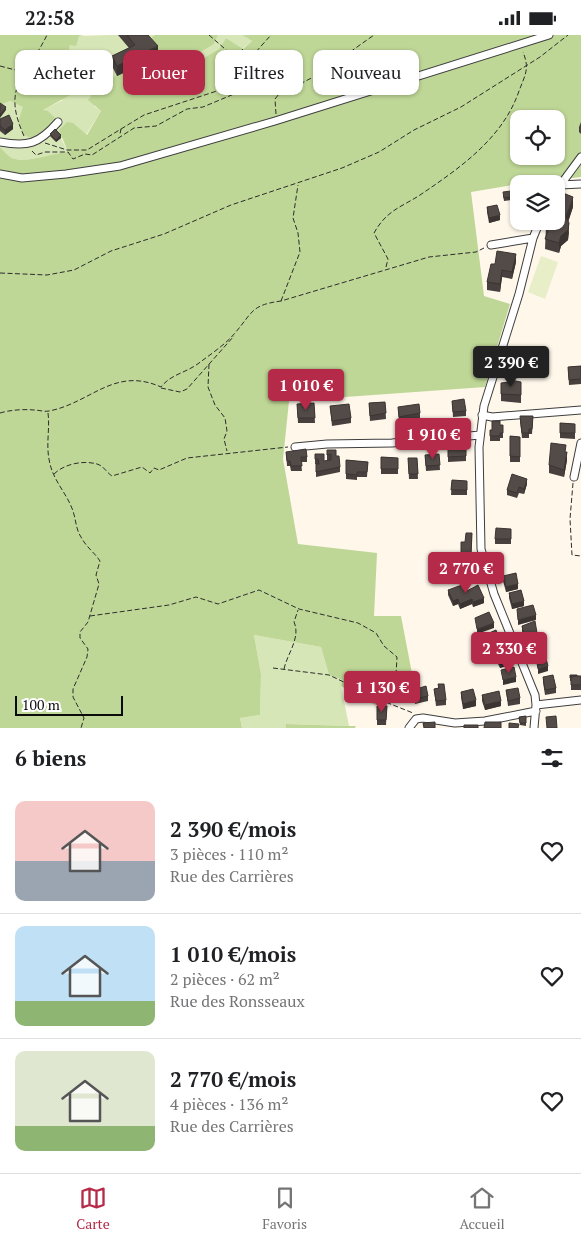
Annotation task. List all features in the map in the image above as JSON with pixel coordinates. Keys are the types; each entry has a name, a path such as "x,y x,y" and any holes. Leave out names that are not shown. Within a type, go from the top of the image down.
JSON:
{"street":[{"path":"0,174 22,178 66,175 120,166 275,121 548,35"},
{"path":"0,141 28,144 41,139 58,122"},
{"path":"565,179 581,157"},
{"path":"565,187 581,184"},
{"path":"534,728 536,708 528,676 494,594 481,549 480,435 482,415 536,230"},
{"path":"491,245 533,238"},
{"path":"482,415 492,417 581,410"},
{"path":"295,447 422,441 480,435"},
{"path":"574,477 581,443"},
{"path":"409,728 416,719 422,718 455,723 485,721 536,708 581,701"}],"path":[{"path":"38,50 47,35"},
{"path":"209,35 226,50"},
{"path":"258,50 271,35"},
{"path":"303,84 374,35"},
{"path":"0,273 48,275 74,270 112,251 164,235 231,205 298,185 379,152 414,131 461,107 528,65 568,35"},
{"path":"385,269 388,259 374,233 380,222 394,208 418,197 471,159 486,144 514,105 528,65 519,45"},
{"path":"0,66 15,70"},
{"path":"15,90 15,113 28,144 36,155 45,152 92,148 144,115 215,92"},
{"path":"41,139 46,145 68,151 73,159 85,154 92,155 120,135 134,128 156,126 187,109 203,107 232,95"},
{"path":"275,121 275,99 278,95"},
{"path":"120,135 121,129"},
{"path":"281,301 300,252 298,233 293,218 298,185"},
{"path":"0,413 34,409 48,412 89,396 98,389 127,381 147,381 180,392 187,389 230,342 254,310 262,303 281,301 429,257 476,252 491,245"},
{"path":"161,387 168,378 187,372 236,333"},
{"path":"209,363 208,387 215,405 226,419 224,439 227,452"},
{"path":"48,412 50,427 47,435 48,457 56,483 73,510 79,535 88,549 100,561 96,575 99,584 90,616 80,632 80,638 88,649 87,657 73,689 74,697 84,718 81,728"},
{"path":"54,474 60,468 79,463 96,464 112,476 142,467 150,473 154,469 159,470 187,458 227,452 295,447"},
{"path":"574,477 570,519 572,555 581,556"},
{"path":"90,616 169,605 196,597 218,604 259,590 299,609 358,623 376,633 384,646 397,657 396,675 373,687 369,694"},
{"path":"284,670 287,656 292,650 297,628 294,622 299,609"},
{"path":"273,668 329,675 413,713"}],"green space":[{"path":"0,35 84,35 79,36 76,46 70,45 69,50 15,50 15,95 70,95 43,110 48,111 57,120 41,139 31,138 23,134 18,122 23,107 10,101 0,105"},
{"path":"155,35 152,37 156,50 123,50 123,72 113,77 113,50 69,50 70,45 79,36"},
{"path":"155,35 218,35 214,44 204,50 152,50 152,37"},
{"path":"218,35 242,35 252,41 242,49 226,38 219,49 205,57 204,50 214,44"},
{"path":"242,35 581,35 581,177 565,179 565,175 510,175 510,186 471,192 484,296 510,304 485,387 289,401 283,459 298,544 377,553 374,616 401,616 414,684 377,698 388,703 385,707 373,704 341,686 343,680 329,675 321,647 254,635 261,674 260,715 240,718 242,728 0,728 0,147 10,157 17,160 68,152 59,130 67,122 73,123 87,135 101,111 88,100 92,95 113,95 113,77 123,72 123,95 205,95 205,57 215,51 215,95 303,95 303,50 217,50 226,38 243,49 252,41"},
{"path":"48,95 97,95 94,106 101,111 86,135 61,138 68,152 18,160 9,156 0,147 0,105 10,101 24,107 18,122 63,100"},
{"path":"541,256 558,262 545,299 528,292"},
{"path":"254,635 321,647 329,675 343,680 341,686 349,726 286,724 286,728 242,728 240,718 260,715 261,674"},
{"path":"286,724 356,726 355,728 286,728"}],"building":[{"path":"127,35 148,35 158,46 150,50 125,50 135,45"},
{"path":"123,51 123,63 117,66 113,56"},
{"path":"0,103 6,107 0,115"},
{"path":"9,115 13,124 5,130 0,126 0,119"},
{"path":"55,129 61,135 56,140 50,134"},
{"path":"510,191 510,197 504,198 503,192"},
{"path":"565,194 573,197 566,217 569,223 568,230 561,236 559,243 545,239 548,231 565,230"},
{"path":"497,205 500,215 489,218 487,207"},
{"path":"497,251 516,254 512,272 502,270 500,284 487,282 491,264 495,264"},
{"path":"581,366 581,379 569,380 568,367"},
{"path":"510,380 521,382 521,395 501,394 501,383 510,382"},
{"path":"464,399 466,411 453,412 452,401"},
{"path":"385,402 386,413 370,416 369,403"},
{"path":"314,403 315,418 298,418 297,404"},
{"path":"349,404 351,418 332,421 330,406"},
{"path":"419,404 420,413 399,417 398,407"},
{"path":"520,416 533,416 532,429 529,429 529,433 522,433"},
{"path":"492,421 500,421 500,425 503,425 503,433 500,433 500,436 490,436"},
{"path":"560,423 575,424 575,433 560,433"},
{"path":"510,436 520,437 520,457 510,456"},
{"path":"551,443 566,445 565,452 567,452 564,470 549,465"},
{"path":"466,445 466,456 448,457 448,446"},
{"path":"306,449 307,457 301,457 302,466 291,466 290,461 287,461 286,452"},
{"path":"327,450 336,450 336,456 339,456 340,467 316,472 316,464 319,464 318,459 315,459 315,454 324,454 324,461 331,460 331,454 327,455"},
{"path":"439,454 440,465 426,466 425,455"},
{"path":"381,457 398,458 398,469 381,469"},
{"path":"408,458 417,458 418,474 409,474"},
{"path":"346,460 368,462 367,472 357,472 357,475 346,474"},
{"path":"512,474 527,479 524,489 519,487 517,493 507,490"},
{"path":"452,480 467,481 467,490 451,490"},
{"path":"496,528 511,529 511,539 495,539"},
{"path":"466,533 472,533 471,555 461,554 461,542 465,542"},
{"path":"516,573 518,584 506,587 503,576"},
{"path":"462,585 465,592 478,585 484,598 473,602 472,599 460,604 458,599 453,601 448,590"},
{"path":"521,590 524,601 512,604 509,593"},
{"path":"533,605 536,615 518,620 517,609"},
{"path":"489,612 494,623 477,629 475,618"},
{"path":"535,621 537,633 524,636 522,626"},
{"path":"496,630 501,643 491,647 487,634"},
{"path":"539,638 541,650 532,651 528,640"},
{"path":"508,647 512,659 500,663 498,659 501,658 498,651"},
{"path":"545,655 548,666 538,669 536,657"},
{"path":"514,667 516,677 503,680 501,670"},
{"path":"553,675 556,688 545,690 543,677"},
{"path":"571,676 581,676 581,685 571,685"},
{"path":"438,684 444,684 446,700 436,701 434,689 439,688"},
{"path":"426,686 428,696 415,699 413,690"},
{"path":"518,688 520,698 508,701 506,690"},
{"path":"473,689 476,700 463,704 461,692"},
{"path":"499,691 501,701 485,705 482,695"},
{"path":"377,706 387,706 386,720 377,720"},
{"path":"526,716 526,723 520,723 519,717"},
{"path":"556,716 557,728 547,728 546,717"},
{"path":"435,722 435,728 424,728 423,723"},
{"path":"485,722 501,722 501,728 484,728"},
{"path":"509,723 519,724 518,728 509,728"},
{"path":"464,725 478,725 478,728 464,728"}]}
